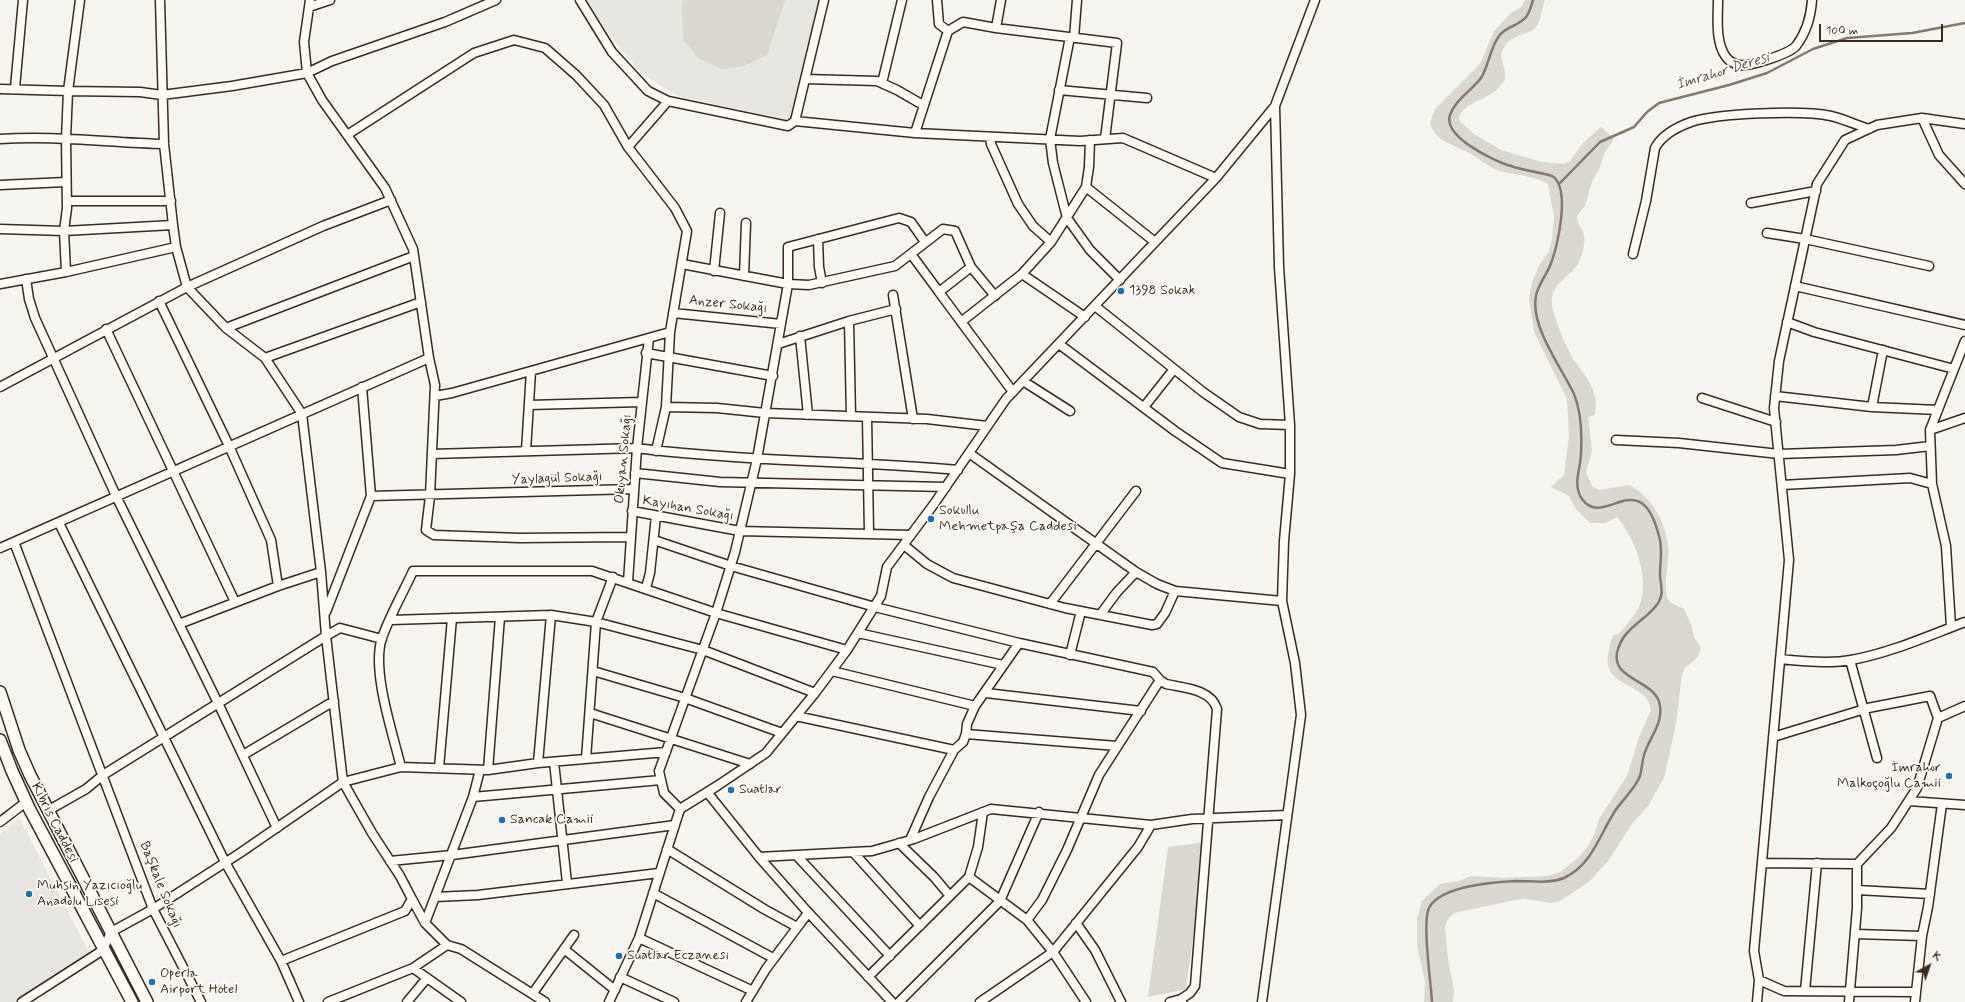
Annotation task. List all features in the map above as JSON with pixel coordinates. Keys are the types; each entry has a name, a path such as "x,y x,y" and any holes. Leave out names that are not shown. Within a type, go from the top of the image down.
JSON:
{"main road":[{"path":"0,692 23,761 147,1002"},
{"name":"Kıbrıs Caddesi","path":"0,740 26,802 103,950 132,1002"}],"street":[{"path":"15,88 23,0"},
{"path":"66,272 64,232 68,92 80,0"},
{"path":"160,0 164,144 176,247 187,286 226,328 264,358 302,414 321,572 326,636 343,782 372,833 390,860 425,923 447,945 462,949 545,1002"},
{"path":"330,0 309,4 304,42 307,73 322,100 385,188 413,249 429,358 435,385 430,496 426,530 434,535 520,538 631,537"},
{"path":"0,89 15,88 68,92 140,92 162,95 232,86 307,73 332,61 445,22 496,0"},
{"path":"580,0 612,52 648,91 668,101 788,126 795,121 824,0"},
{"path":"882,83 902,0"},
{"path":"937,0 940,24 948,31"},
{"path":"996,28 1001,0"},
{"path":"1077,0 1072,38 1059,90 1050,139 1053,163 1067,218 1090,250 1120,280"},
{"path":"609,1002 639,938 680,809 766,753 815,693 847,650 875,607 881,596 887,567 946,487 987,426 1013,392 1216,178 1275,106 1315,0"},
{"path":"1718,0 1719,38 1722,50 1732,62 1744,66 1780,55 1795,47 1811,13 1812,0"},
{"path":"915,133 948,31 963,22 996,28 1116,43 1105,139"},
{"path":"347,135 372,121 474,53 514,40 545,48 576,75 604,105 628,147 675,208 687,231 670,332 666,407 656,451"},
{"path":"805,79 877,81 897,90 923,105"},
{"path":"1059,90 1147,98"},
{"path":"628,147 668,101"},
{"path":"1262,1002 1302,715 1295,663 1282,601 1284,541 1290,474 1290,424 1279,267 1275,106"},
{"path":"1634,254 1646,202 1655,148 1658,142 1670,132 1692,122 1728,116 1787,113 1830,116 1868,129"},
{"path":"1757,1002 1759,980 1754,951 1789,560 1776,422 1776,396 1779,361 1817,184 1845,140 1877,125 1922,118 1965,124"},
{"path":"1922,118 1939,155 1965,184"},
{"path":"795,121 915,133 990,138 1090,140 1123,138 1216,178"},
{"path":"990,138 991,144 1018,204 1033,226 1051,242"},
{"path":"0,139 66,139 164,144"},
{"path":"961,322 1022,274 1051,242 1086,187 1089,167 1090,140"},
{"path":"0,185 66,182"},
{"path":"1086,187 1156,242"},
{"path":"1751,203 1816,191"},
{"path":"0,387 187,286 323,226 391,200"},
{"path":"66,201 171,201"},
{"path":"714,271 720,213"},
{"path":"680,809 664,793 659,771 716,613 740,531 757,459 778,344 788,284 788,247 899,218 911,222 925,242"},
{"path":"744,276 746,223"},
{"path":"0,229 64,232 173,225"},
{"path":"682,264 788,284 809,285 896,266 943,229 955,231 971,267 995,296"},
{"path":"1767,233 1805,239 1929,266"},
{"path":"818,239 819,267 822,282"},
{"path":"0,284 66,272 176,247"},
{"path":"911,254 1013,392"},
{"path":"226,328 414,256"},
{"path":"939,292 971,267"},
{"path":"1022,274 1085,317"},
{"path":"26,279 29,299 35,318 117,498 218,703 277,828"},
{"path":"1795,286 1965,325"},
{"path":"893,295 913,419"},
{"path":"159,301 229,446 271,540 278,586"},
{"path":"264,358 421,302"},
{"path":"1095,306 1203,392 1239,417 1260,424 1290,424"},
{"path":"778,344 849,321 896,309"},
{"name":"Anzer Sokağı","path":"673,313 781,324"},
{"path":"849,321 851,416"},
{"path":"1787,322 1814,332 1954,369"},
{"path":"106,329 235,602"},
{"path":"435,396 670,332"},
{"path":"800,336 808,415"},
{"name":"Okuyan Sokağı","path":"628,582 637,448 646,353 649,338"},
{"path":"1951,627 1946,546 1932,484 1930,430 1965,341"},
{"path":"1059,344 1222,463 1290,474"},
{"path":"1872,407 1883,350"},
{"path":"646,353 772,376"},
{"path":"0,548 117,498 173,471 429,358"},
{"path":"1144,407 1174,369"},
{"path":"526,451 531,371"},
{"path":"1023,381 1070,411"},
{"path":"324,614 372,496 362,387"},
{"path":"1776,396 1872,407 1938,410"},
{"path":"1702,398 1776,422"},
{"path":"529,405 641,402"},
{"path":"666,407 716,408 765,413 913,419 987,426"},
{"path":"867,417 869,533"},
{"path":"1930,430 1965,418"},
{"path":"1616,440 1679,443 1779,454 1896,450 1930,446"},
{"path":"432,454 637,448 656,451 757,459 867,463 958,470"},
{"path":"969,453 1136,572 1158,584 1175,591 1282,601"},
{"path":"635,473 720,482 946,487"},
{"path":"1782,485 1910,478 1932,484"},
{"name":"Yaylagül Sokağı","path":"372,496 430,496 634,489"},
{"path":"1050,604 1136,491"},
{"name":"Kayıhan Sokağı","path":"632,512 740,531 911,535"},
{"path":"646,588 650,574 656,516"},
{"path":"59,523 225,862 281,961 299,1002"},
{"path":"654,540 731,566 875,607 1070,655 1153,672 1166,684 1208,694 1217,709 1195,986 1182,1001 1170,1002"},
{"name":"Başkale Sokağı","path":"14,542 104,775 153,909 201,1002"},
{"path":"904,544 927,564 953,578 1050,604 1152,625 1157,624 1165,613 1175,591"},
{"path":"401,767 383,694 379,662 382,639 413,571 592,571 646,588 716,613 847,650"},
{"path":"179,624 278,586 321,572"},
{"path":"1100,615 1117,592 1136,572"},
{"path":"586,759 596,622 613,577"},
{"path":"1070,655 1081,611"},
{"path":"391,620 551,615 596,622 703,650 815,693"},
{"path":"538,763 551,615"},
{"path":"425,923 484,770 500,617"},
{"path":"439,768 452,618"},
{"path":"1780,659 1799,661 1850,660 1900,647 1965,622"},
{"path":"49,810 86,789 104,775 340,628 382,639"},
{"path":"858,633 1003,666"},
{"path":"910,840 926,802 954,750 962,742 966,734 967,724 975,706 986,693 1019,643"},
{"path":"1850,660 1877,758"},
{"path":"592,671 685,698 782,733"},
{"path":"832,671 975,706"},
{"path":"1027,920 1042,900 1068,850 1099,775 1160,680"},
{"path":"986,693 1141,711"},
{"path":"1773,737 1863,710 1930,696 1938,718 1917,788 1891,828 1857,864 1855,934 1849,1002"},
{"path":"243,755 334,701"},
{"path":"1938,718 1965,706"},
{"path":"590,713 750,764"},
{"path":"796,716 954,750"},
{"path":"966,734 1117,746"},
{"path":"22,1002 103,950 110,932 153,909 277,828 343,782 401,767 484,770 538,763 666,752"},
{"path":"554,762 564,840 567,883"},
{"path":"473,797 661,780"},
{"path":"707,792 759,858 808,913 892,1002"},
{"path":"1909,801 1965,805"},
{"path":"0,822 26,802"},
{"path":"1915,1002 1922,936 1930,894 1942,804"},
{"path":"759,858 872,851 910,840 991,809 1081,816 1151,825 1209,818 1287,815"},
{"path":"868,977 969,877 978,847 983,812"},
{"path":"898,1002 1000,901 1039,812"},
{"path":"390,860 452,854 675,825"},
{"path":"980,1002 1053,952 1138,847 1151,825"},
{"path":"899,843 934,877 950,896"},
{"path":"667,849 764,909 797,927"},
{"path":"853,852 920,926"},
{"path":"797,856 890,956"},
{"path":"1762,863 1857,864"},
{"path":"1805,991 1817,863"},
{"path":"435,897 478,895 659,873"},
{"path":"969,877 1027,920 1053,952 1086,1002"},
{"path":"1857,890 1930,894"},
{"path":"653,893 774,958"},
{"path":"281,961 405,911 412,899"},
{"path":"746,1002 774,958 808,913"},
{"path":"1076,923 1095,950 1121,1002"},
{"path":"1855,934 1922,936"},
{"path":"533,994 574,935"},
{"path":"639,938 753,991"},
{"path":"328,1002 338,1000 413,968 447,945"},
{"path":"564,948 615,990"},
{"path":"413,968 462,1002"},
{"path":"407,1002 427,978"},
{"path":"620,978 674,1002"},
{"path":"1759,980 1784,991 1916,992"}],"shaded area":[{"path":"585,0 821,0 794,114 788,120 678,96 641,73 604,28"},
{"path":"683,0 785,0 767,55 744,66 722,69 699,59 683,39"},
{"path":"1525,0 1545,0 1538,24 1533,30 1515,37 1506,44 1501,57 1505,72 1505,80 1494,92 1467,107 1460,115 1459,120 1474,134 1501,150 1542,162 1563,164 1569,162 1584,142 1601,127 1614,139 1605,152 1600,167 1592,182 1585,206 1577,216 1584,237 1582,253 1577,266 1554,291 1552,297 1553,310 1565,343 1590,383 1596,399 1595,415 1588,417 1592,451 1586,472 1592,486 1599,490 1629,485 1644,496 1656,510 1664,527 1668,545 1666,585 1667,598 1671,603 1684,609 1691,624 1694,637 1701,648 1698,657 1685,668 1682,674 1676,724 1664,778 1648,806 1632,824 1608,861 1590,881 1560,901 1551,903 1525,899 1515,900 1454,913 1447,921 1445,927 1448,959 1454,990 1453,1002 1424,1002 1425,982 1417,945 1417,919 1422,901 1440,884 1459,881 1471,876 1504,878 1548,876 1560,872 1578,858 1586,849 1594,835 1599,819 1627,776 1639,737 1651,710 1648,701 1642,694 1617,679 1611,672 1608,663 1612,638 1626,626 1633,617 1639,607 1642,596 1642,572 1635,547 1624,526 1617,517 1605,523 1590,523 1576,509 1569,496 1551,487 1564,475 1569,436 1567,399 1534,332 1529,298 1532,282 1540,264 1549,251 1552,239 1554,217 1548,184 1532,178 1492,168 1471,154 1441,139 1436,135 1430,123 1435,109 1480,64 1494,31 1510,14 1521,7"},
{"name":"Muhsin Yazıcıoğlu Anadolu Lisesi","path":"19,818 90,954 15,1002 0,1002 0,834"},
{"path":"1206,842 1186,989 1148,997 1168,847"}],"waterway":[{"path":"1432,1002 1426,926 1429,908 1435,901 1456,890 1482,884 1517,881 1552,881 1564,878 1574,872 1588,857 1615,811 1638,781 1644,755 1658,725 1660,713 1660,706 1657,697 1644,685 1621,669 1617,662 1617,653 1623,638 1633,627 1650,613 1660,599 1662,591 1660,575 1661,550 1659,536 1651,514 1642,503 1632,500 1622,501 1601,507 1591,506 1582,499 1579,494 1577,482 1581,459 1581,430 1578,408 1574,394 1542,333 1535,308 1537,292 1551,263 1557,244 1562,204 1558,182 1552,176 1516,168 1482,153 1454,132 1450,123 1450,115 1452,110 1481,78 1499,36 1505,30 1526,17 1533,0"},
{"name":"İmrahor Deresi","path":"1560,183 1600,142 1634,127 1647,112 1659,103 1729,85 1767,73 1813,49 1847,38 1912,33 1965,23"}],"place":[{"name":"1398 Sokak","path":"1121,291"},
{"name":"Sokullu Mehmetpaşa Caddesi","path":"931,519"},
{"name":"İmrahor Malkoçoğlu Camii","path":"1949,776"},
{"name":"Suatlar","path":"731,790"},
{"name":"Sancak Camii","path":"502,820"},
{"name":"Muhsin Yazıcıoğlu Anadolu Lisesi","path":"29,894"},
{"name":"Suatlar Eczanesi","path":"619,956"},
{"name":"Operla Airport Hotel","path":"152,982"}]}
